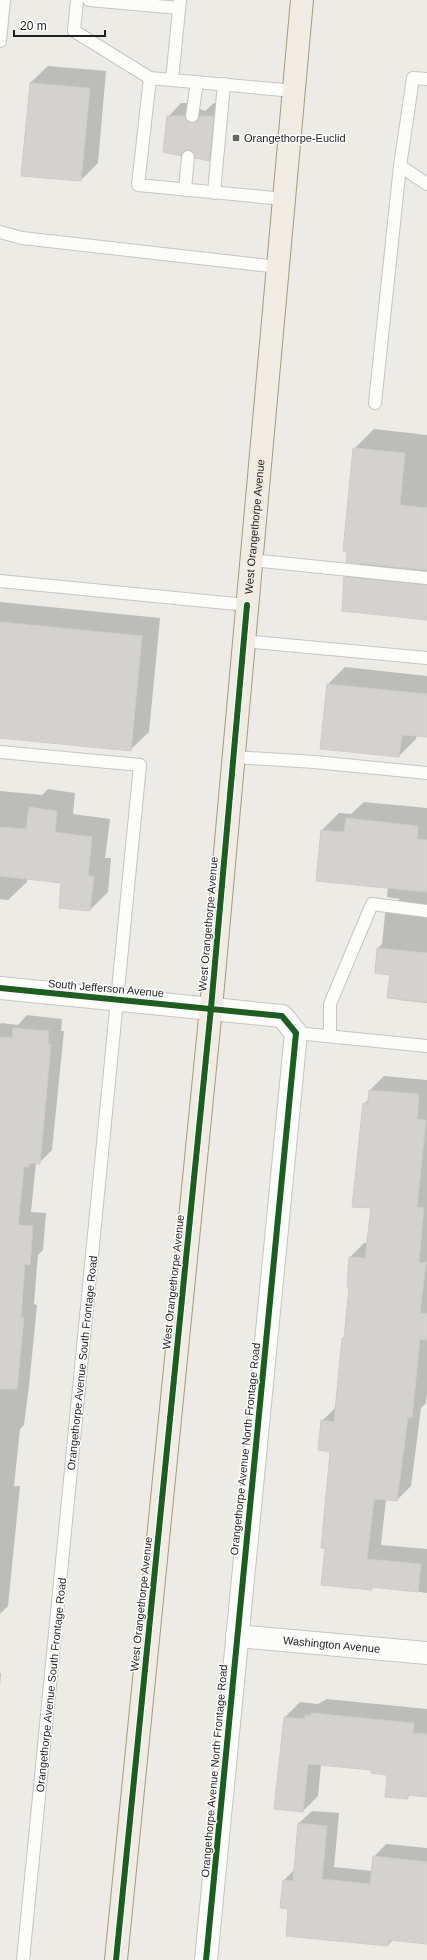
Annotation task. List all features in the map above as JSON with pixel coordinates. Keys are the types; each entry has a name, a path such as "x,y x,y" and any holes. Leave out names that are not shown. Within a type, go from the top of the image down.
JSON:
{"main road":[{"name":"West Orangethorpe Avenue","path":"116,1960 211,1008 302,0"}],"street":[{"name":"South Jefferson Avenue","path":"0,988 211,1008"},
{"path":"211,1008 282,1016 296,1033"},
{"name":"Orangethorpe Avenue North Frontage Road","path":"206,1960 296,1033"},
{"name":"Washington Avenue","path":"237,1636 427,1653"}],"lane":[{"path":"0,41 4,0"},
{"path":"77,0 74,31 150,78 294,91"},
{"path":"89,0 180,4 172,80"},
{"path":"150,78 138,185 284,199"},
{"path":"375,402 400,166 413,78 427,79"},
{"path":"192,116 196,82"},
{"path":"214,193 224,84"},
{"path":"185,190 188,157"},
{"path":"400,166 427,184"},
{"path":"0,232 22,238 278,268"},
{"path":"252,560 427,578"},
{"path":"0,581 247,605"},
{"path":"244,641 427,658"},
{"name":"Orangethorpe Avenue South Frontage Road","path":"0,752 140,765 23,1960"},
{"path":"233,757 315,762 427,773"},
{"path":"330,1035 330,1004 372,904 427,911"},
{"path":"296,1033 330,1035 427,1046"}],"building":[{"path":"30,83 90,88 81,181 21,176"},
{"path":"167,116 185,116 187,122 191,123 198,121 200,116 214,116 209,161 195,158 195,154 189,150 185,150 181,156 163,152"},
{"path":"353,448 405,453 400,505 427,508 427,570 346,562 347,552 343,551"},
{"path":"344,577 427,585 427,620 342,611"},
{"path":"0,622 142,636 131,751 0,738"},
{"path":"327,684 427,694 427,737 402,735 399,757 320,749"},
{"path":"29,807 57,811 55,832 92,837 88,876 94,876 90,911 59,908 61,883 0,876 0,827 26,829"},
{"path":"346,818 418,826 417,839 427,840 427,892 316,881 321,830 344,832"},
{"path":"377,948 427,953 427,1002 387,998 390,975 375,973"},
{"path":"13,1028 49,1031 48,1044 51,1044 40,1164 29,1163 29,1167 24,1167 18,1225 33,1226 30,1265 25,1264 21,1317 24,1317 17,1389 0,1389 0,1037 12,1038"},
{"path":"369,1090 419,1094 417,1119 426,1120 417,1207 424,1208 419,1262 426,1263 420,1313 427,1314 427,1340 420,1339 412,1418 408,1417 397,1501 374,1499 367,1559 421,1564 418,1592 372,1587 372,1590 321,1585 325,1549 321,1548 330,1452 318,1450 321,1420 334,1422 342,1338 344,1338 349,1287 347,1287 349,1257 365,1258 371,1208 352,1207 363,1103 368,1104"},
{"path":"311,1713 414,1723 413,1733 427,1734 427,1797 408,1795 408,1799 385,1797 387,1775 371,1773 372,1770 308,1764 303,1812 274,1809 284,1717 305,1719 305,1715 311,1716"},
{"path":"298,1823 327,1826 322,1879 370,1884 373,1856 427,1862 427,1944 389,1940 388,1946 286,1936 288,1909 280,1908 283,1880 293,1881"}],"cycle path":[{"path":"116,1960 211,1008 247,605"},
{"path":"0,988 282,1016 296,1033 206,1960"}],"place":[{"name":"Orangethorpe-Euclid","path":"236,138"}]}
